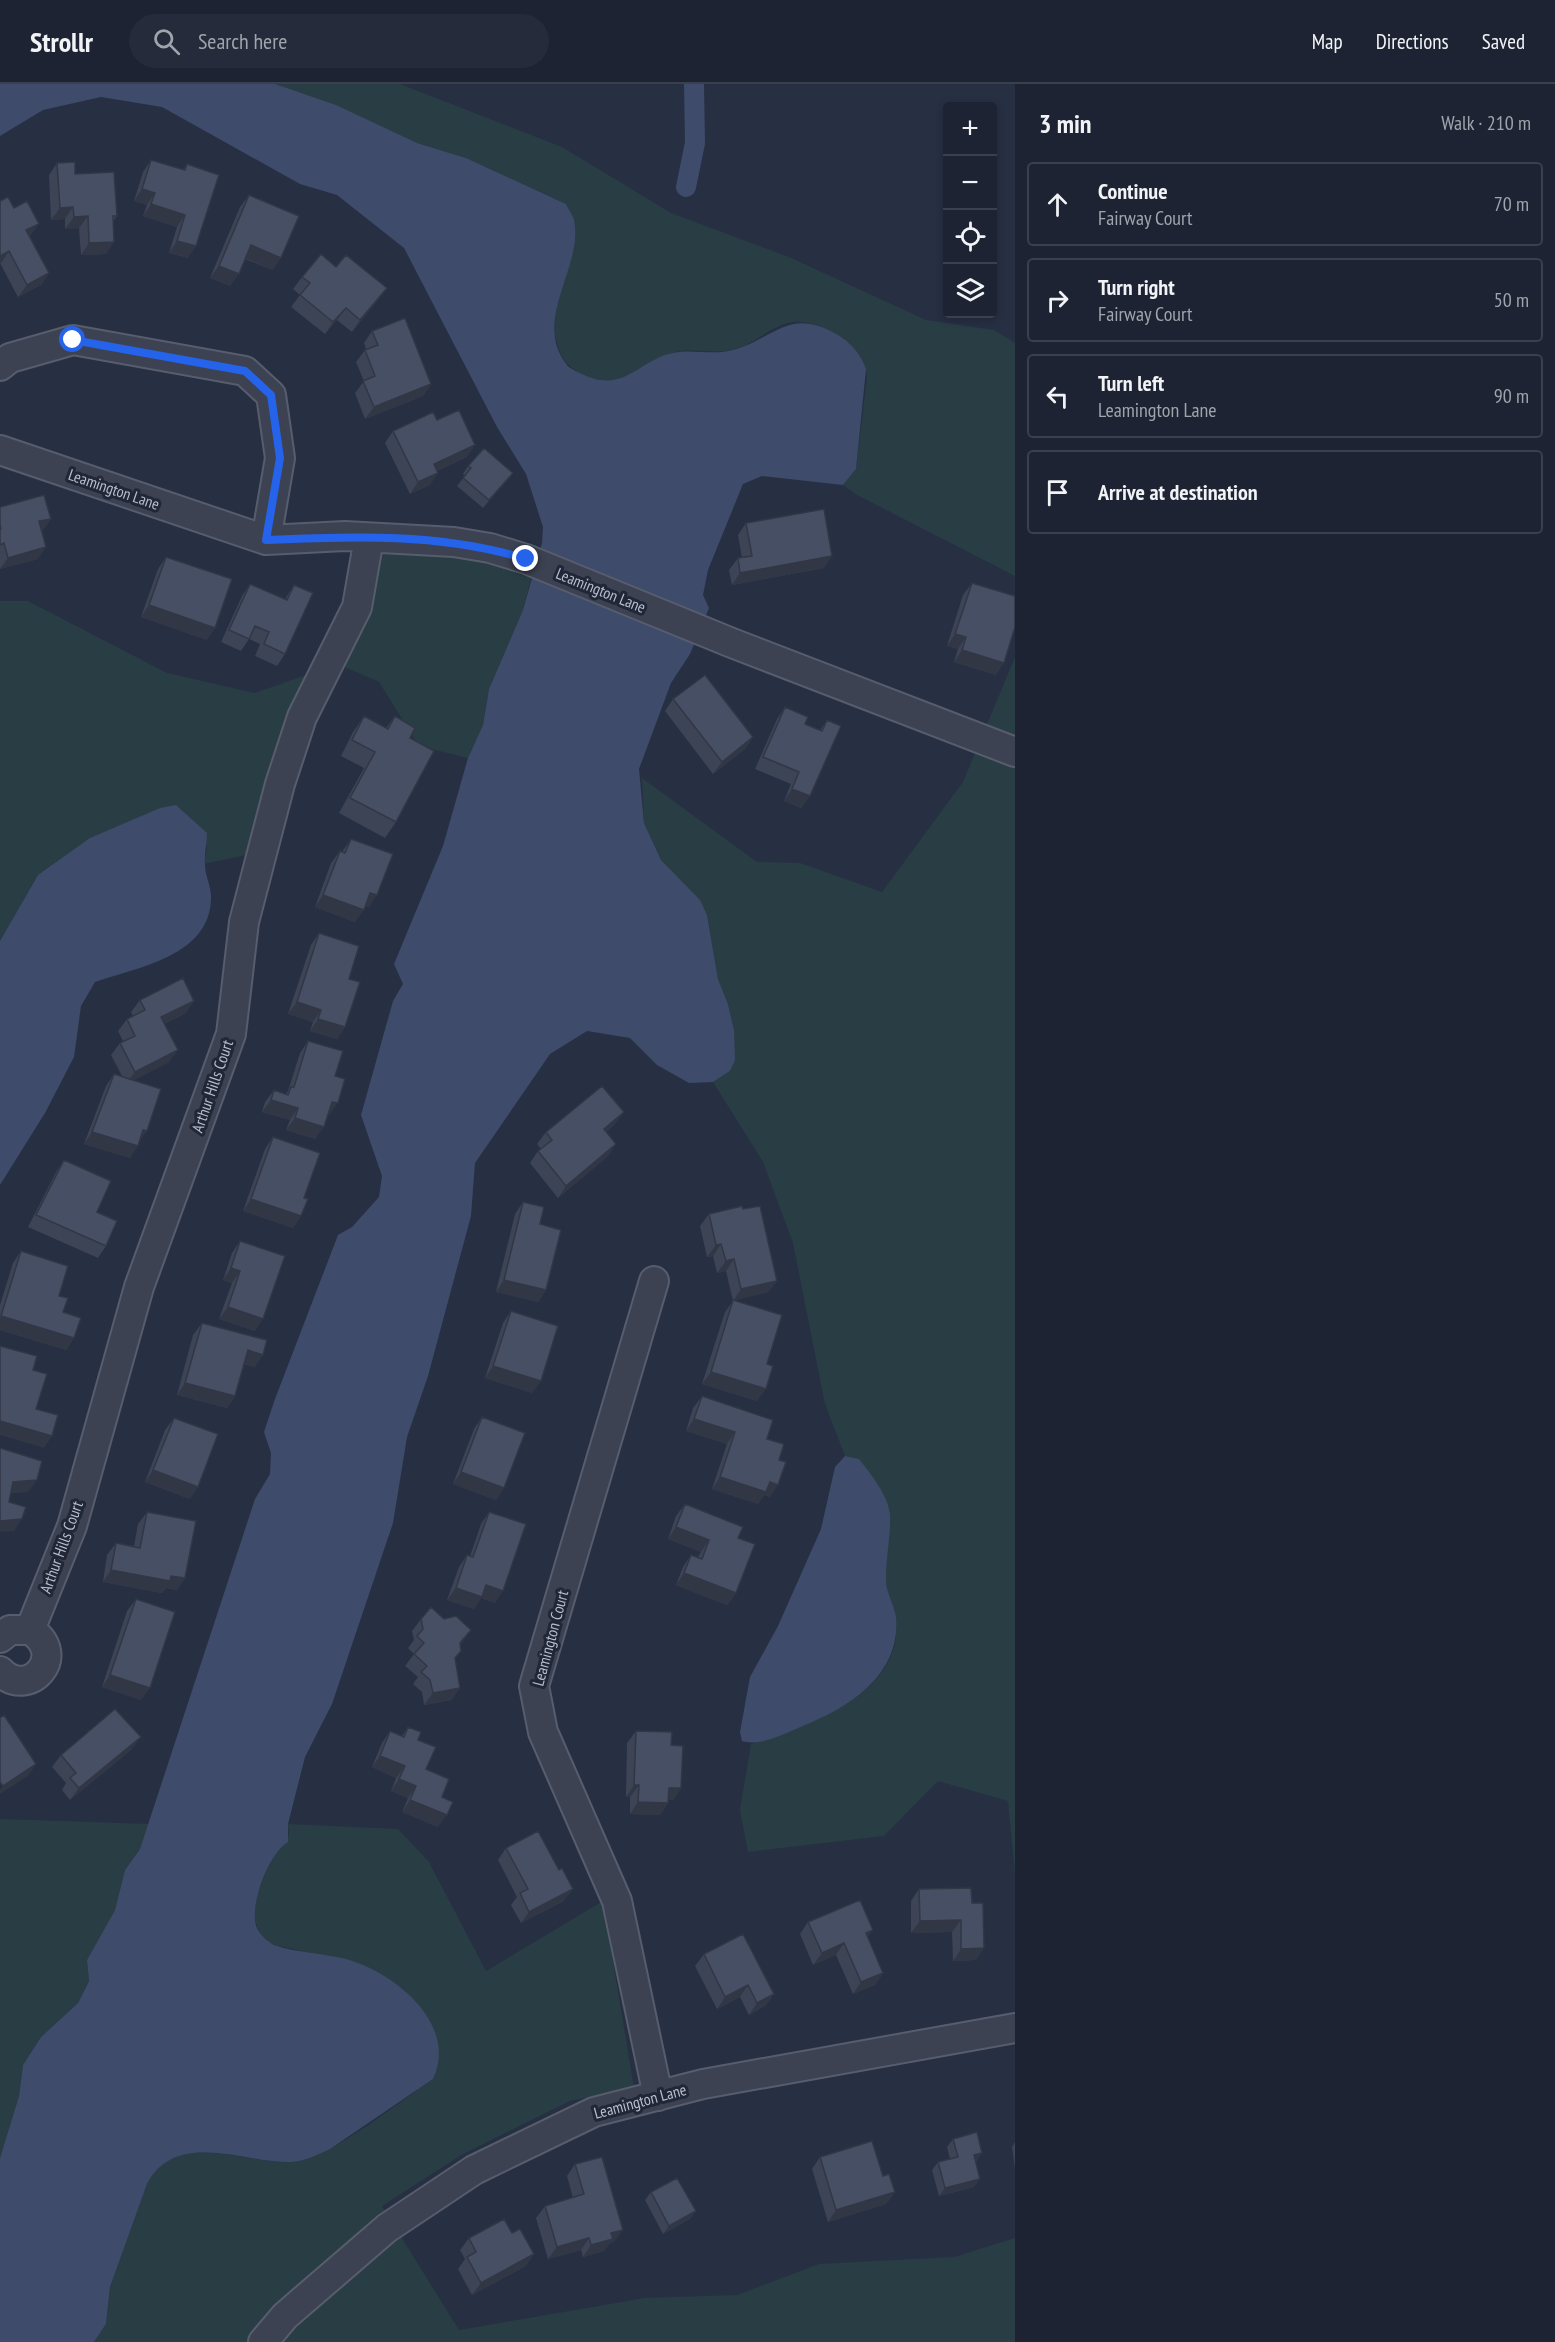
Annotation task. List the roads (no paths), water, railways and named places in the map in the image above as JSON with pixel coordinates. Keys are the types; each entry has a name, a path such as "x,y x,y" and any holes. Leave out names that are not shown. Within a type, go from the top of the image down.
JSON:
{"street":[{"path":"0,366 10,358 73,340 245,371 271,395 280,458 266,540"},
{"name":"Leamington Lane","path":"0,450 266,540 369,538 454,542 490,548 526,559 732,643 1015,752"},
{"name":"Arthur Hills Court","path":"30,1630 72,1526 139,1287 231,1034 244,922 280,784 302,717 357,607 369,538"},
{"name":"Leamington Court","path":"654,1281 534,1686 543,1732 617,1901 658,2096"},
{"path":"0,1638 10,1630 20,1628 30,1630 45,1644 47,1654 40,1673 21,1681 10,1679 0,1671"},
{"name":"Leamington Lane","path":"263,2342 285,2316 387,2228 474,2170 594,2112 703,2084 1015,2028"}],"water":[{"path":"0,84 275,84 336,105 417,143 466,158 566,204 573,216 575,238 556,312 554,330 557,348 568,366 582,374 611,380 633,372 666,355 679,352 733,350 783,327 807,323 838,335 847,342 855,349 866,369 856,469 843,485 762,476 743,484 708,570 703,595 709,608 690,654 671,683 639,769 644,823 661,860 700,900 707,915 718,979 728,1004 734,1030 735,1060 730,1071 713,1082 689,1083 657,1065 630,1038 587,1031 550,1054 475,1163 471,1216 428,1376 407,1437 393,1523 332,1704 305,1757 288,1824 288,1842 274,1857 267,1869 258,1894 255,1907 257,1928 269,1942 283,1948 337,1957 365,1966 401,1988 417,2003 430,2020 437,2039 439,2059 433,2079 330,2149 306,2159 291,2162 272,2161 232,2155 193,2153 175,2158 160,2167 147,2184 110,2287 106,2324 94,2342 0,2342 0,2158 19,2096 23,2065 41,2037 78,2003 89,1981 87,1960 115,1910 125,1870 140,1849 255,1499 270,1474 271,1453 264,1432 275,1399 338,1235 352,1227 379,1197 382,1176 361,1115 393,1001 403,984 394,964 443,846 468,758 483,725 489,689 523,610 542,543 543,527 526,474 497,427 404,248 337,195 300,184 162,107 101,97 43,110 0,136"},
{"path":"176,805 207,833 205,865 211,896 208,916 199,933 186,946 170,956 95,982 81,1006 74,1057 45,1113 0,1185 0,941 38,875 90,838 160,808"},
{"path":"845,1456 859,1459 878,1485 889,1507 886,1583 896,1617 895,1638 890,1656 881,1672 869,1686 838,1709 773,1738 757,1742 742,1741 740,1732 750,1677 778,1626 821,1529 835,1467"}],"waterway":[{"path":"686,187 695,143 694,84"}]}
